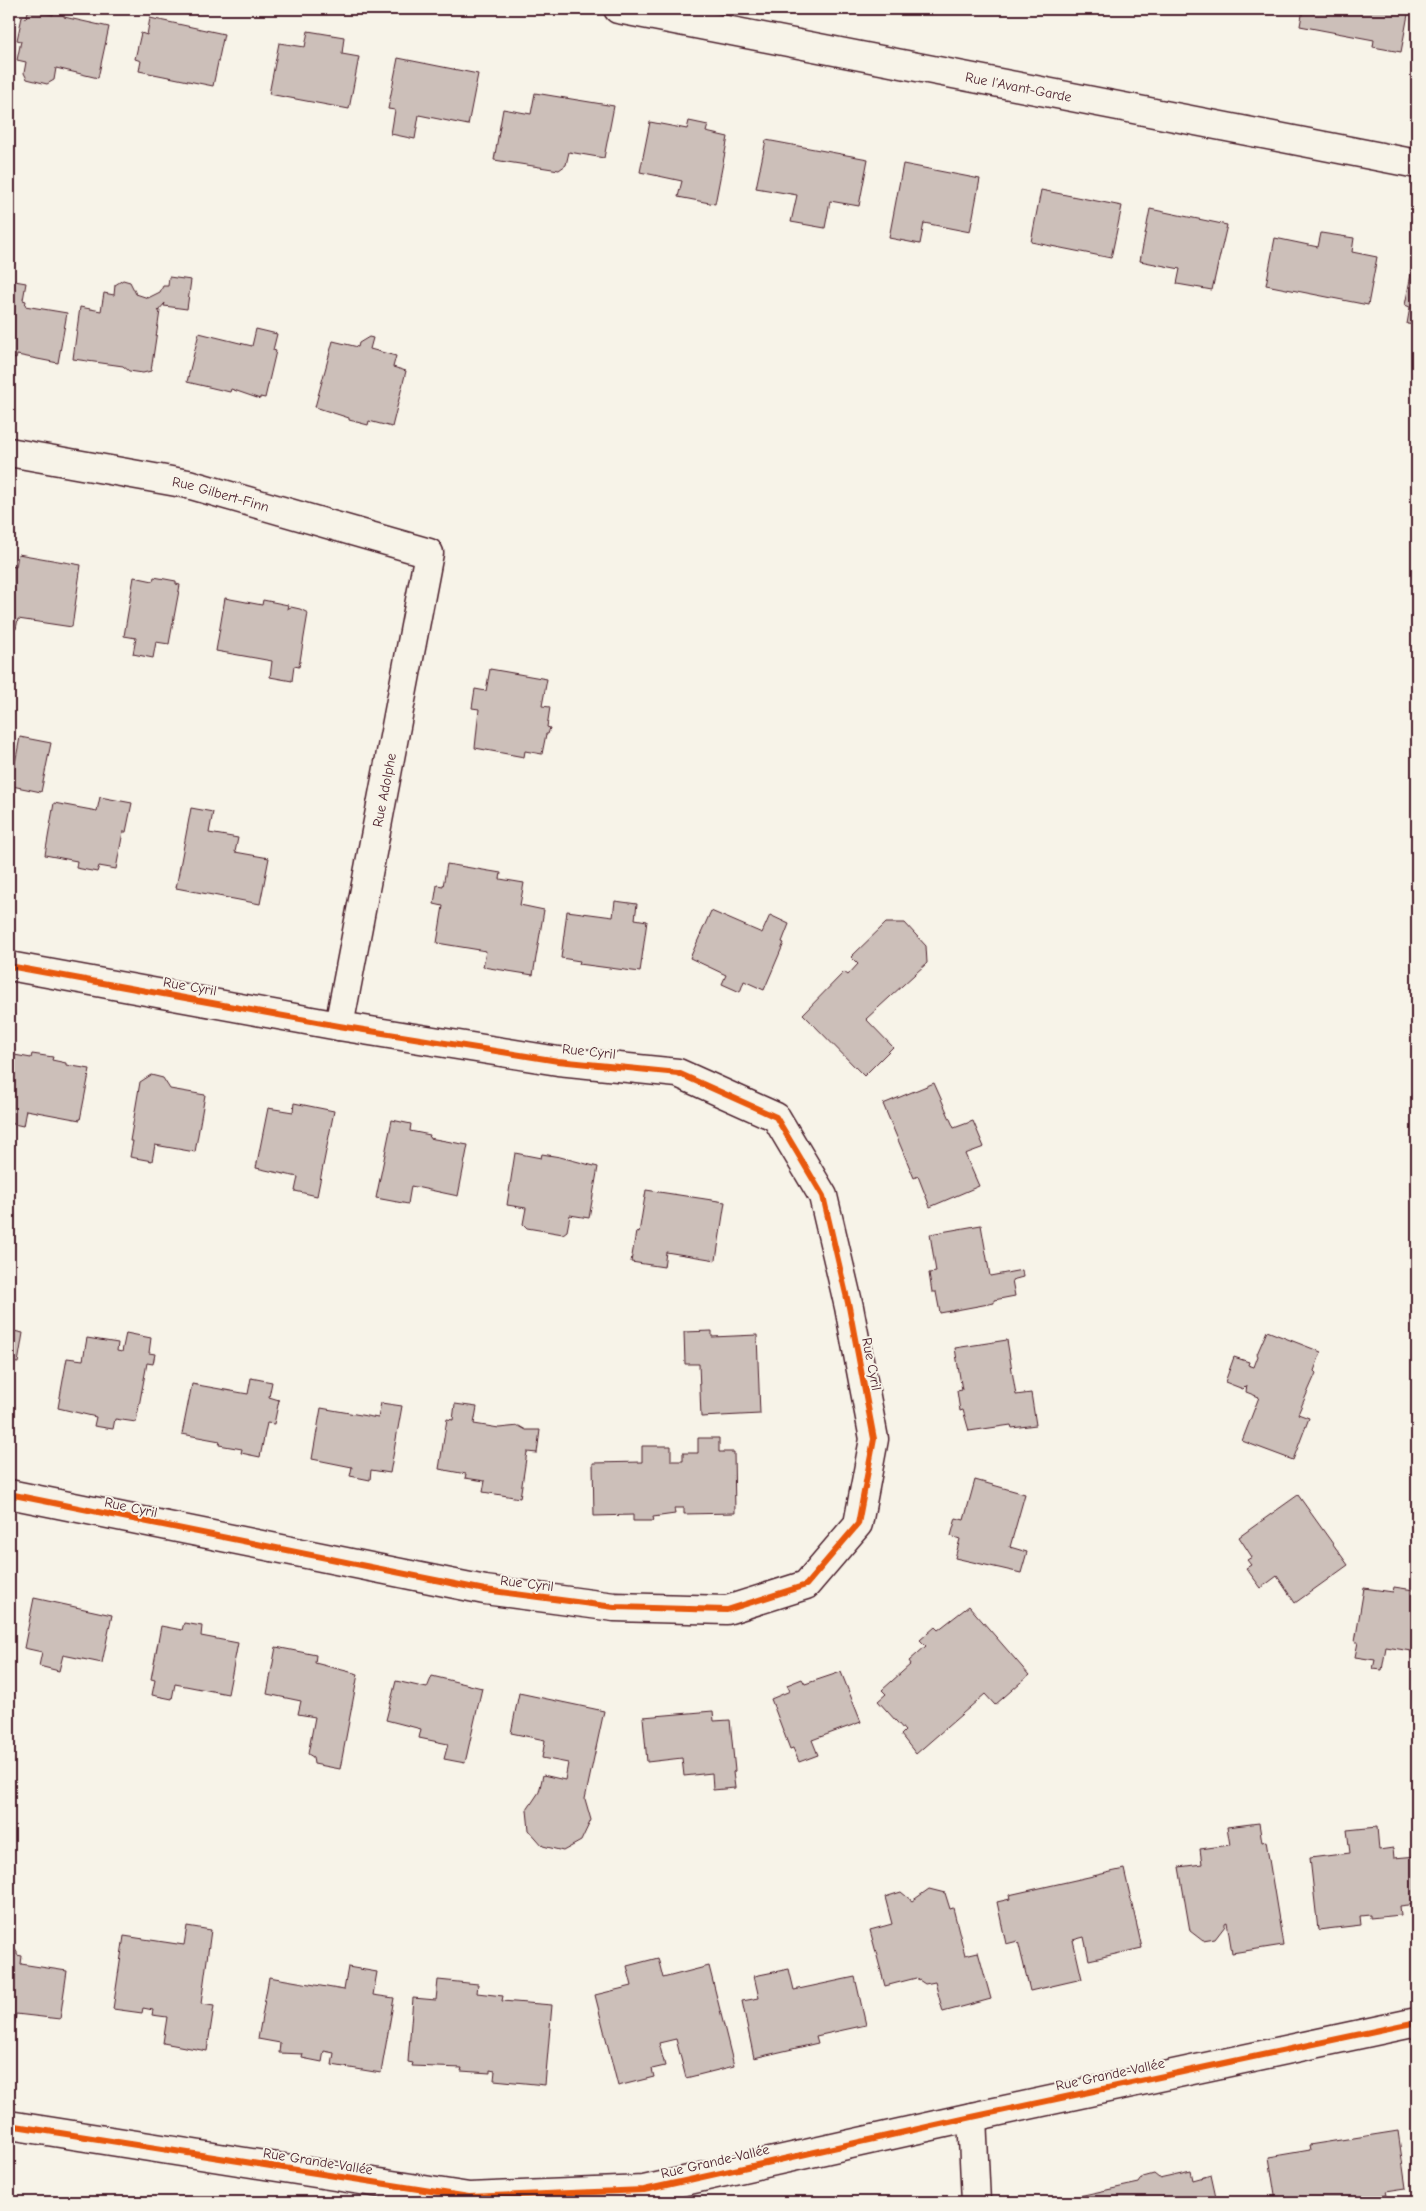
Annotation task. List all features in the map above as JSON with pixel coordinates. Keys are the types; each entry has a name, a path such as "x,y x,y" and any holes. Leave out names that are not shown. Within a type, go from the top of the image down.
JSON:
{"street":[{"name":"Rue l'Avant-Garde","path":"618,9 1417,164"},
{"name":"Rue Gilbert-Finn","path":"9,452 188,484 429,553"},
{"name":"Rue Adolphe","path":"339,1026 429,553"},
{"name":"Rue Cyril","path":"9,966 339,1026 558,1061 678,1073 776,1117 823,1196 849,1307 874,1439 858,1524 806,1585 727,1610 614,1607 485,1590 9,1494"},
{"name":"Rue Grande-Vallée","path":"9,2125 470,2198 644,2190 972,2117 1417,2022"},
{"path":"972,2117 976,2202"}],"building":[{"path":"29,9 53,15 54,9 65,11 64,17 109,27 98,78 56,68 54,80 47,84 27,79 24,73 26,62 17,60 21,41 17,40 22,17 26,18"},
{"path":"1303,9 1409,9 1401,52 1373,47 1374,40 1300,26"},
{"path":"150,18 224,34 213,86 139,71 141,61 135,59 141,33 147,35"},
{"path":"308,31 344,37 342,54 359,57 349,109 269,94 279,43 305,47"},
{"path":"398,58 478,74 468,125 419,115 415,139 391,134 395,110 388,109"},
{"path":"535,93 614,106 604,158 569,152 566,165 559,170 494,160 503,109 531,114"},
{"path":"689,121 708,125 706,132 728,137 715,204 678,197 682,181 640,172 650,122 687,129"},
{"path":"766,140 868,159 859,206 830,201 825,228 791,222 797,195 756,188"},
{"path":"903,164 980,179 970,232 924,223 920,244 889,238"},
{"path":"1041,190 1122,206 1111,258 1031,242"},
{"path":"1150,209 1227,225 1212,290 1177,284 1180,269 1140,261"},
{"path":"1321,233 1354,238 1352,252 1377,257 1368,305 1266,285 1275,238 1318,247"},
{"path":"1415,254 1417,254 1417,325 1407,324 1410,307 1405,305"},
{"path":"169,277 191,280 187,309 164,306 165,303 158,311 160,311 151,371 143,373 129,371 123,366 73,359 80,307 101,311 104,293 114,295 115,285 123,280 130,282 136,294 148,298 160,292 163,286 168,286"},
{"path":"9,280 26,283 23,300 26,301 25,306 67,313 58,363 17,355 16,359 9,357"},
{"path":"256,329 277,334 273,350 276,351 265,398 260,397 260,399 231,389 230,392 187,382 199,333 252,346"},
{"path":"369,337 373,338 370,349 396,356 393,367 406,371 392,427 369,421 368,425 315,407 333,341 358,347 359,343"},
{"path":"18,554 81,565 72,627 18,619 16,629 9,628 9,566 16,567"},
{"path":"134,577 153,581 154,577 176,581 176,584 180,585 169,644 156,642 153,658 133,654 136,638 124,636"},
{"path":"225,598 262,605 263,600 288,605 287,609 291,607 308,613 299,667 294,666 292,681 270,677 272,661 216,651"},
{"path":"490,669 547,679 542,706 550,707 547,727 550,728 548,734 546,734 542,754 525,751 524,757 475,748 479,709 472,708 475,689 486,691"},
{"path":"20,737 51,743 41,792 12,786 9,800 9,784 11,785"},
{"path":"100,797 132,803 126,832 123,832 116,869 99,866 97,872 76,868 77,861 45,855 54,803 97,811"},
{"path":"191,808 213,812 209,833 238,838 235,852 269,858 260,904 176,888"},
{"path":"447,864 501,873 500,879 524,883 520,905 544,910 533,975 483,967 486,951 437,943 443,906 434,904 437,885 443,886"},
{"path":"615,901 637,904 635,919 647,921 640,972 579,964 580,961 561,958 567,911 613,917"},
{"path":"711,911 762,933 770,915 789,924 782,942 784,943 764,990 744,981 740,992 722,984 726,975 690,958"},
{"path":"886,923 905,923 926,946 927,963 866,1019 893,1047 864,1076 803,1014 844,972 848,975 858,964 851,957"},
{"path":"9,1054 31,1058 32,1054 53,1057 52,1060 66,1063 66,1065 90,1069 80,1120 26,1110 23,1126 9,1123"},
{"path":"151,1075 163,1078 170,1089 205,1095 195,1152 155,1145 152,1161 130,1157 133,1141 130,1141 140,1082"},
{"path":"934,1083 954,1128 973,1121 984,1147 965,1154 979,1186 930,1207 918,1176 914,1178 883,1104"},
{"path":"294,1103 334,1111 317,1196 295,1191 298,1177 256,1168 268,1108 293,1112"},
{"path":"392,1120 411,1124 410,1131 430,1135 429,1138 468,1145 458,1196 411,1186 408,1204 376,1198"},
{"path":"515,1153 541,1158 542,1154 560,1157 598,1167 589,1218 570,1215 567,1231 563,1234 527,1228 523,1224 526,1208 507,1205"},
{"path":"646,1190 725,1202 716,1260 666,1252 664,1267 631,1262 636,1232 639,1233"},
{"path":"981,1225 990,1276 1022,1270 1023,1277 1012,1280 1015,1296 994,1300 994,1303 940,1313 936,1292 932,1292 929,1273 936,1272 930,1234"},
{"path":"9,1330 23,1333 18,1363 10,1362 9,1369"},
{"path":"712,1331 712,1337 757,1335 760,1414 701,1417 699,1364 685,1364 684,1332"},
{"path":"1267,1331 1321,1352 1314,1371 1316,1373 1298,1414 1309,1418 1293,1460 1242,1441 1259,1397 1246,1392 1247,1385 1243,1389 1225,1382 1234,1357 1249,1362 1248,1365 1254,1367 1257,1354"},
{"path":"126,1333 151,1338 149,1353 155,1354 153,1364 147,1363 136,1422 115,1419 113,1429 94,1426 96,1417 58,1408 67,1358 83,1360 87,1338 118,1343 117,1351 122,1352"},
{"path":"1007,1340 1016,1395 1031,1393 1036,1425 1012,1428 1011,1425 969,1431 963,1410 960,1411 957,1391 962,1390 955,1348"},
{"path":"251,1378 272,1382 269,1397 279,1400 274,1424 267,1423 260,1457 241,1453 242,1449 219,1445 220,1441 182,1434 192,1384 248,1394"},
{"path":"381,1403 402,1406 390,1473 371,1470 370,1480 350,1476 352,1467 312,1459 321,1408 378,1418"},
{"path":"455,1404 477,1407 474,1424 499,1428 519,1426 526,1430 540,1430 537,1453 527,1452 520,1498 483,1492 485,1481 465,1478 466,1474 439,1469 447,1419 453,1420"},
{"path":"698,1438 719,1438 719,1452 734,1452 735,1513 684,1514 684,1508 674,1508 675,1514 653,1517 654,1521 633,1521 633,1515 594,1516 593,1463 642,1462 642,1446 671,1446 671,1461 683,1461 683,1453 698,1453"},
{"path":"975,1480 1025,1494 1010,1547 1027,1552 1021,1573 955,1558 960,1539 951,1536 956,1518 964,1520"},
{"path":"1298,1495 1348,1565 1295,1603 1277,1576 1261,1588 1246,1568 1251,1565 1247,1560 1252,1557 1239,1537"},
{"path":"1394,1587 1414,1590 1413,1595 1417,1595 1417,1652 1386,1647 1382,1670 1373,1669 1375,1660 1355,1657 1358,1642 1355,1642 1364,1588 1393,1592"},
{"path":"34,1598 112,1615 102,1663 63,1655 59,1671 39,1666 42,1652 24,1648"},
{"path":"969,1606 1029,1675 995,1705 985,1694 916,1754 901,1735 905,1731 878,1701 886,1694 882,1690 911,1664 909,1661 926,1646 920,1640 935,1627 938,1630"},
{"path":"184,1623 202,1626 201,1636 238,1643 228,1694 175,1684 172,1699 152,1695 155,1680 151,1679 161,1626 182,1630"},
{"path":"276,1647 316,1655 315,1663 358,1674 340,1769 314,1764 313,1757 308,1754 315,1717 298,1714 301,1701 267,1694"},
{"path":"841,1672 861,1722 812,1740 818,1755 799,1762 793,1748 790,1749 771,1699 790,1691 787,1685 802,1679 805,1684"},
{"path":"432,1676 482,1688 465,1763 444,1759 448,1744 419,1738 421,1729 386,1720 396,1681 427,1688"},
{"path":"519,1693 604,1711 585,1799 591,1820 581,1841 563,1851 543,1846 529,1830 527,1810 539,1792 543,1775 565,1780 568,1763 542,1758 545,1740 511,1733"},
{"path":"713,1711 714,1721 730,1720 735,1788 713,1790 712,1773 684,1776 682,1758 647,1762 643,1717"},
{"path":"1259,1823 1262,1842 1266,1841 1283,1945 1232,1953 1227,1922 1215,1939 1203,1941 1190,1931 1179,1867 1202,1864 1200,1849 1230,1845 1227,1827"},
{"path":"1377,1827 1379,1850 1393,1848 1394,1858 1417,1856 1417,1904 1400,1906 1401,1915 1370,1918 1370,1915 1360,1916 1361,1925 1318,1930 1310,1858 1350,1853 1347,1830"},
{"path":"1124,1869 1142,1948 1089,1960 1084,1937 1073,1940 1082,1979 1030,1991 1018,1941 1006,1944 997,1902 1010,1899 1009,1895"},
{"path":"929,1889 945,1893 950,1909 953,1908 965,1955 978,1952 991,1999 943,2012 935,1982 925,1984 916,1978 885,1986 870,1930 892,1924 885,1897 901,1892 912,1901"},
{"path":"187,1926 211,1930 201,2004 214,2006 207,2051 163,2043 167,2017 152,2015 153,2010 143,2008 142,2013 113,2009 124,1936 184,1945"},
{"path":"9,1932 14,1933 12,1946 17,1955 22,1956 21,1964 67,1971 60,2019 16,2014 14,2029 9,2028"},
{"path":"658,1958 663,1978 709,1966 734,2066 686,2078 676,2039 659,2043 665,2066 652,2069 654,2077 618,2086 595,1995 632,1986 627,1966"},
{"path":"348,1967 377,1972 373,1995 394,1998 381,2073 332,2065 334,2053 324,2051 322,2062 302,2058 303,2054 279,2053 280,2043 258,2039 269,1977 344,1990"},
{"path":"789,1969 794,1990 855,1977 866,2025 816,2036 818,2043 754,2058 742,2001 759,1998 754,1976"},
{"path":"438,1980 478,1984 477,1993 503,1996 502,2001 552,2005 545,2085 494,2080 495,2071 490,2070 490,2073 461,2071 462,2068 412,2066 413,2063 408,2062 413,1998 436,2000"},
{"path":"1398,2131 1406,2188 1386,2191 1387,2195 1364,2199 1365,2202 1276,2202 1269,2157 1310,2150 1309,2145"},
{"path":"1191,2171 1193,2180 1211,2175 1217,2202 1081,2202 1079,2196 1139,2183 1143,2177 1154,2174 1159,2178"}],"cycle path":[{"path":"9,966 339,1026 558,1061 678,1073 776,1117 823,1196 849,1307 874,1439 858,1524 806,1585 727,1610 614,1607 485,1590 9,1494"},
{"path":"9,2125 469,2197 644,2190 972,2117 1417,2022"}]}
